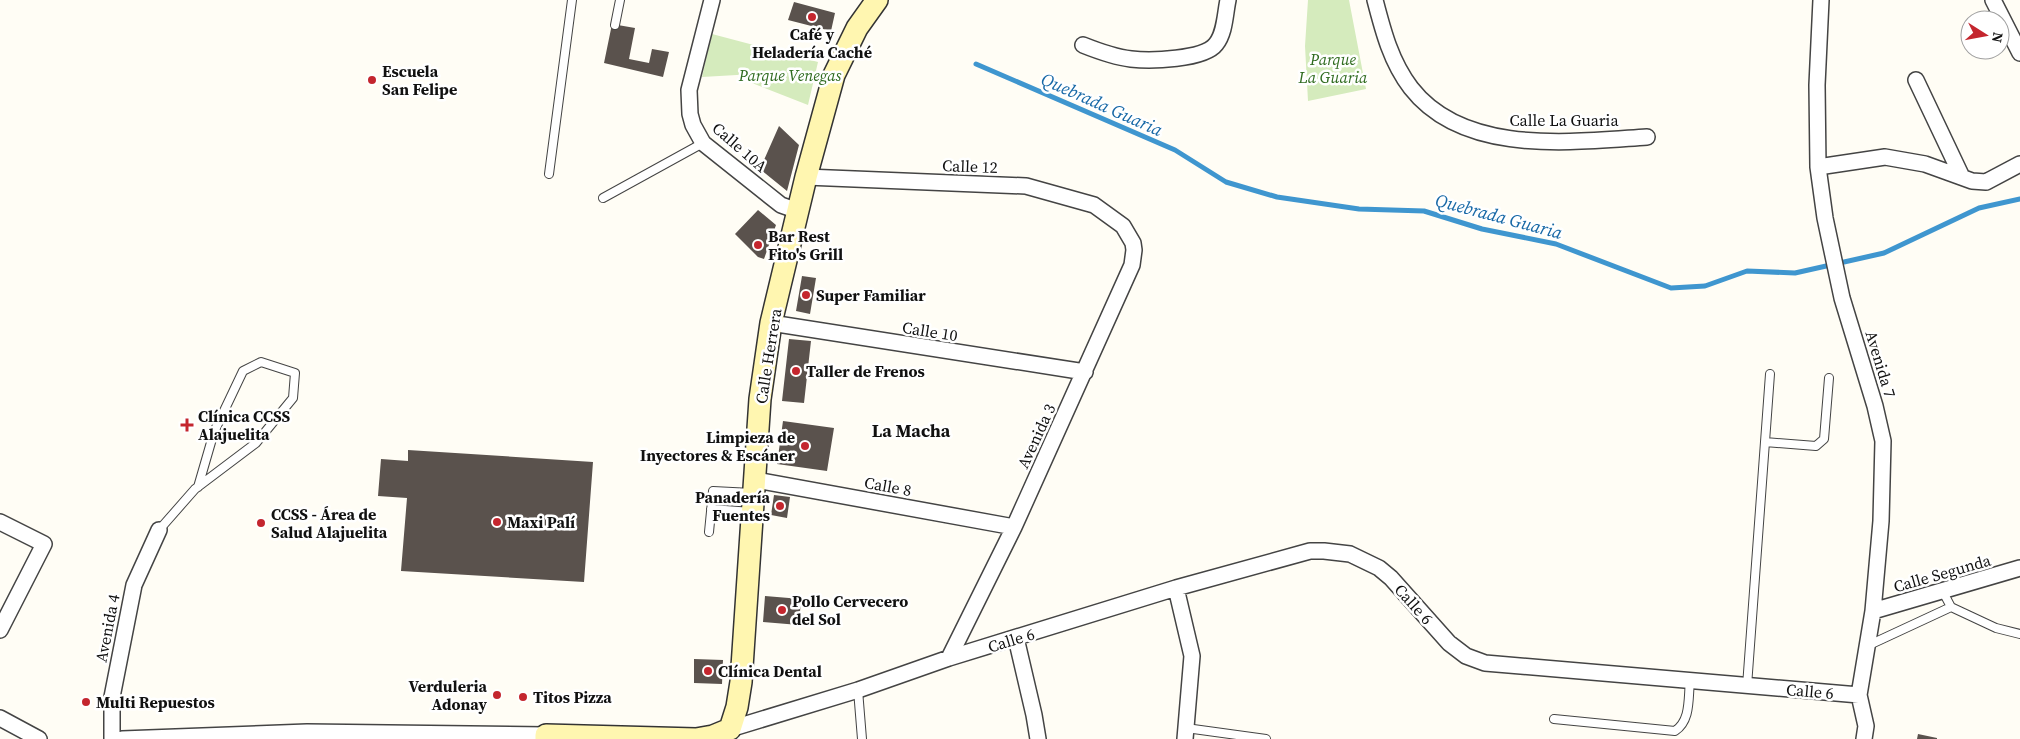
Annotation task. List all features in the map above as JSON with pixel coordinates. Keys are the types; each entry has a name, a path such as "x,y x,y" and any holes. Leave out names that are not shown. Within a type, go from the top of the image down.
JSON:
{"street":[{"name":"Calle 10A","path":"712,0 689,90 690,114 698,135 704,143 781,205 798,211"},
{"name":"Calle Herrera","path":"730,728 737,707 741,682 760,399 771,323 806,177 834,75 857,28 877,0"},
{"path":"1083,45 1107,54 1131,59 1168,59 1206,53 1217,44 1220,37 1228,0"},
{"name":"Calle La Guaria","path":"1375,0 1385,40 1411,88 1431,108 1453,124 1506,139 1573,141 1647,137"},
{"name":"Avenida 7","path":"1821,0 1817,85 1818,166 1825,218 1842,298 1875,406 1883,441 1881,521 1873,611 1859,696 1866,726 1864,739"},
{"path":"1993,0 2020,53"},
{"path":"1916,80 1962,177"},
{"path":"1818,166 1884,157 1925,164 1972,181 1986,182 2020,164"},
{"name":"Calle 12","path":"806,177 1026,186 1094,205 1123,226"},
{"name":"Avenida 3","path":"949,658 1014,526 1132,265 1134,258 1133,243 1123,226"},
{"name":"Calle 10","path":"771,323 1084,372"},
{"name":"Calle 8","path":"754,495 1014,526"},
{"path":"0,522 44,544 0,630"},
{"name":"Avenida 4","path":"112,739 112,697 134,585 159,530"},
{"name":"Calle 6","path":"122,739 307,736 696,739 713,736 730,728 858,690 949,658 1176,588 1298,554 1324,550 1357,557 1379,568 1391,578 1449,643 1466,656 1485,663 1859,696"},
{"name":"Calle Segunda","path":"1873,611 2020,568"},
{"path":"1176,588 1192,656 1185,734"},
{"path":"1016,638 1038,739"},
{"path":"0,718 39,739"}],"lane":[{"path":"549,174 572,0"},
{"path":"615,24 620,0"},
{"path":"603,198 704,143"},
{"path":"159,530 198,487 256,444 293,398 295,373 261,362 243,371 214,432 198,487"},
{"path":"1747,686 1770,374"},
{"path":"1765,442 1816,446 1824,439 1829,378"},
{"path":"709,532 713,491 754,495"},
{"path":"711,509 754,495"},
{"path":"1942,590 1951,607 1996,628 2020,634"},
{"path":"1866,646 1951,607"},
{"path":"1554,719 1675,730 1684,725 1687,715 1690,681"},
{"path":"858,690 862,739"},
{"path":"1185,734 1266,739"}],"green space":[{"name":"Parque La Guaria","path":"1308,0 1349,0 1366,89 1308,101 1305,46"},
{"name":"Parque Venegas","path":"712,34 818,62 808,105 752,83 754,74 702,77"}],"building":[{"name":"Café y Heladería Caché","path":"794,2 835,13 831,31 788,20"},
{"path":"612,24 635,28 629,59 649,63 652,49 669,52 663,77 604,63"},
{"path":"779,126 799,145 787,191 760,169"},
{"name":"Bar Rest Fito's Grill","path":"758,210 776,225 764,259 758,257 735,234"},
{"name":"Super Familiar","path":"802,276 816,278 810,314 796,311"},
{"name":"Taller de Frenos","path":"789,339 811,341 804,403 782,401"},
{"name":"Limpieza de Inyectores & Escáner","path":"783,421 834,428 827,471 777,464"},
{"name":"Maxi Palí","path":"408,450 593,462 584,582 401,571 407,498 378,496 381,459 408,461"},
{"name":"Panadería Fuentes","path":"774,495 790,497 787,518 771,515"},
{"name":"Pollo Cervecero del Sol","path":"765,596 801,599 799,625 763,622"},
{"name":"Clínica Dental","path":"694,659 723,660 722,684 694,683"},
{"path":"1918,734 1937,738 1937,739 1917,739"}],"waterway":[{"name":"Quebrada Guaria","path":"976,64 1175,150 1226,182 1277,197 1359,209 1424,211 1482,229 1556,244 1671,288 1705,286 1747,271 1795,273 1884,253 1979,208 2020,199"}],"place":[{"name":"Café y Heladería Caché","path":"812,17"},
{"name":"Escuela San Felipe","path":"372,80"},
{"name":"Bar Rest Fito's Grill","path":"758,245"},
{"name":"Super Familiar","path":"806,295"},
{"name":"Taller de Frenos","path":"796,371"},
{"name":"Clínica CCSS Alajuelita","path":"187,425"},
{"name":"Limpieza de Inyectores & Escáner","path":"805,446"},
{"name":"Panadería Fuentes","path":"780,506"},
{"name":"Maxi Palí","path":"497,522"},
{"name":"CCSS - Área de Salud Alajuelita","path":"261,523"},
{"name":"Pollo Cervecero del Sol","path":"782,610"},
{"name":"Clínica Dental","path":"708,671"},
{"name":"Verduleria Adonay","path":"497,695"},
{"name":"Titos Pizza","path":"523,697"},
{"name":"Multi Repuestos","path":"86,702"}],"district":[{"name":"La Macha","path":"911,430"}]}
